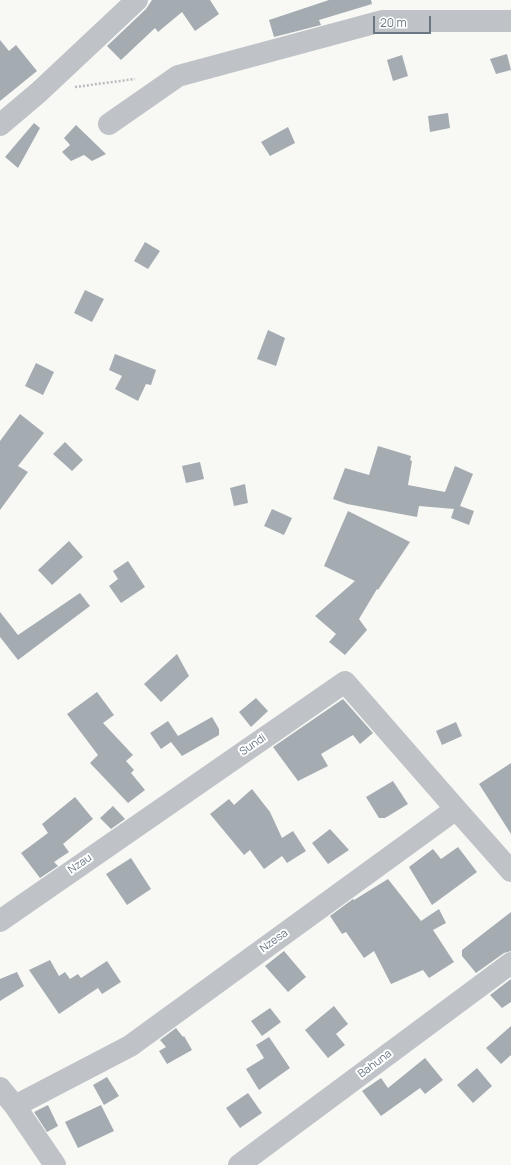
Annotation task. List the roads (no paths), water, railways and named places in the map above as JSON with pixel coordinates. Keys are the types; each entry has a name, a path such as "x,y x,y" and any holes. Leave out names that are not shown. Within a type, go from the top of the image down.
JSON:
{"street":[{"path":"0,125 39,92 137,0"},
{"path":"108,124 178,76 382,21 511,21"},
{"name":"Sundi","path":"160,808 345,682 456,809"},
{"name":"Nzau","path":"0,921 160,808"},
{"path":"456,809 511,871"},
{"name":"Nzesa","path":"15,1106 130,1046 456,809"},
{"name":"Bahuna","path":"239,1165 511,963"},
{"path":"0,1088 15,1106 56,1165"}]}
